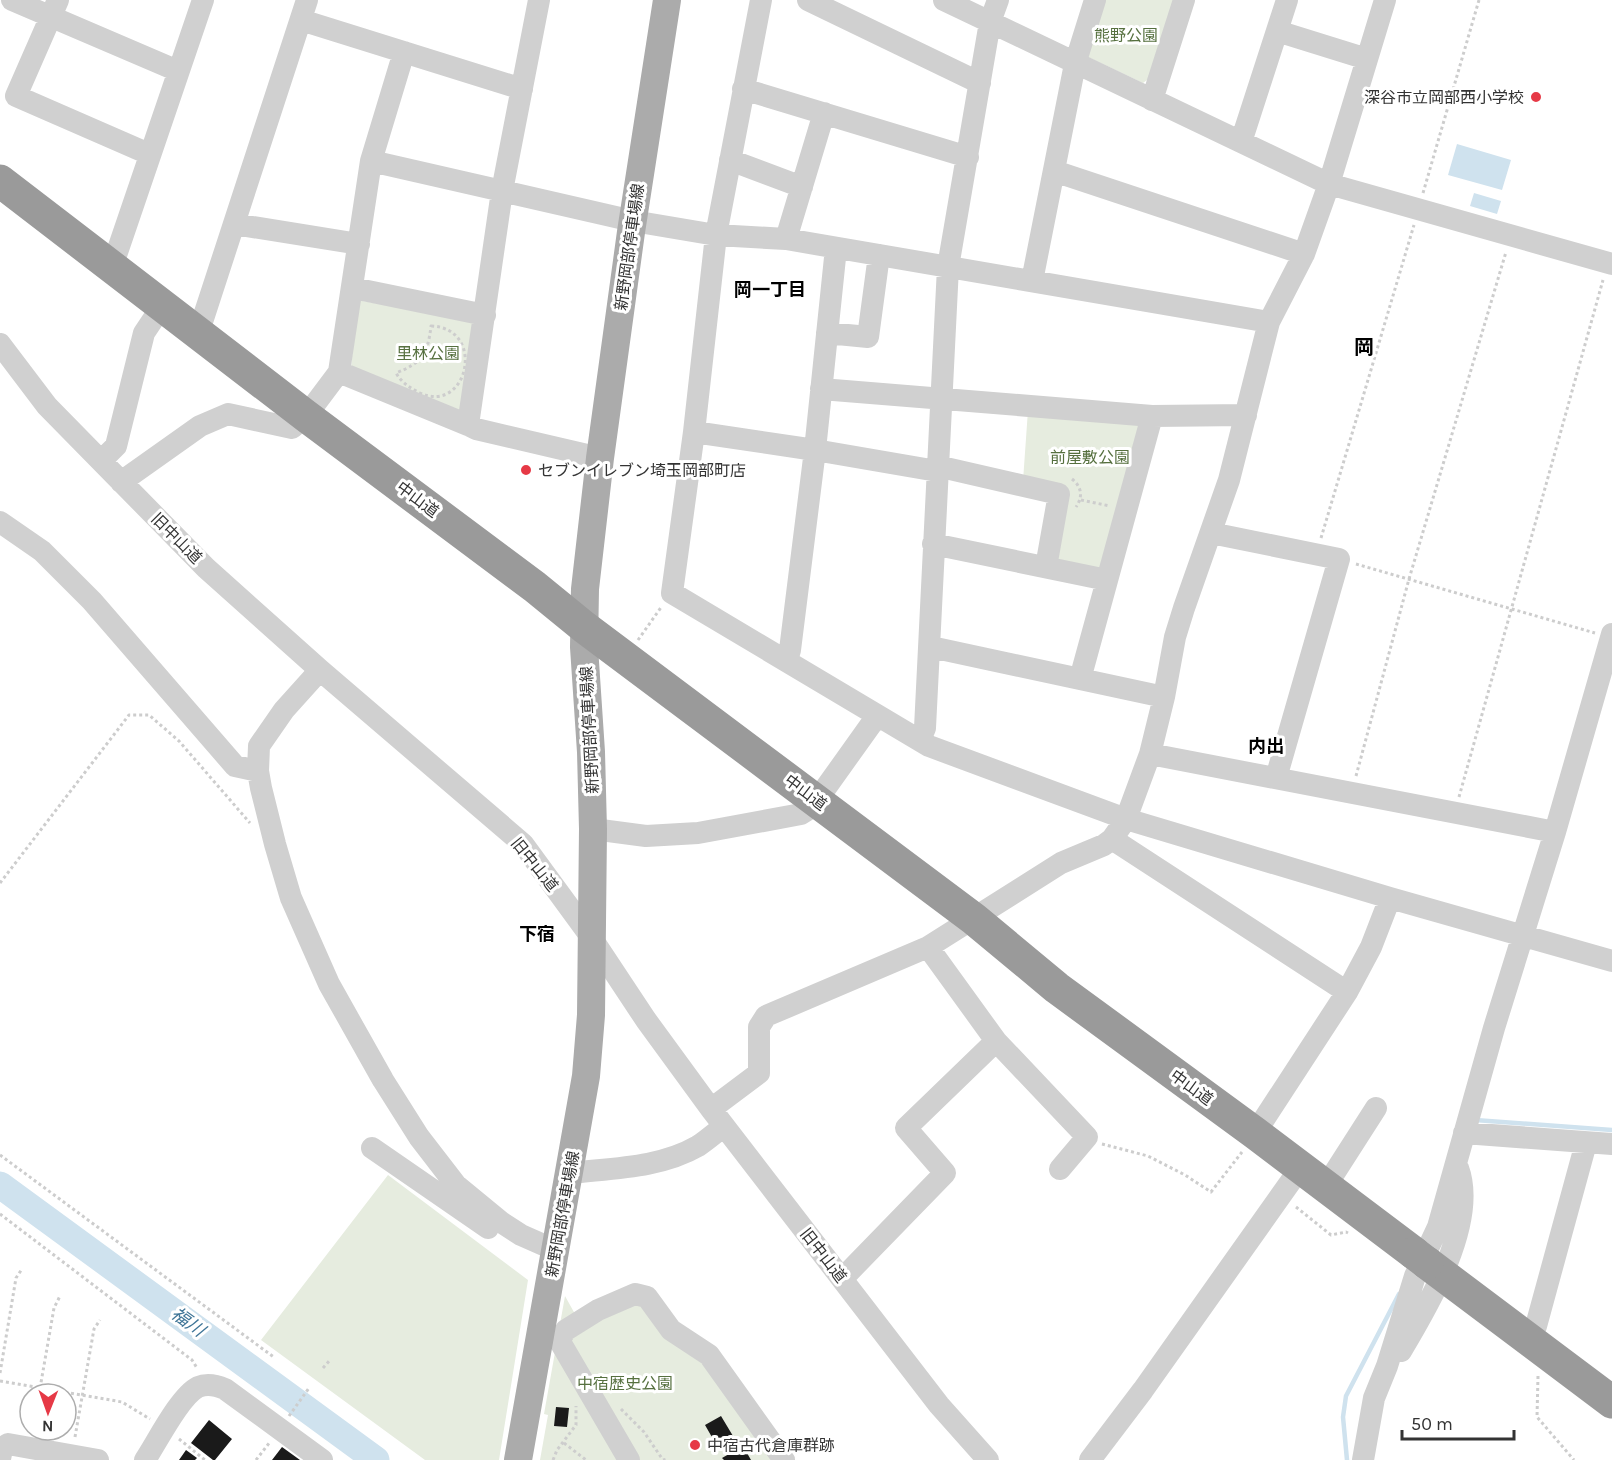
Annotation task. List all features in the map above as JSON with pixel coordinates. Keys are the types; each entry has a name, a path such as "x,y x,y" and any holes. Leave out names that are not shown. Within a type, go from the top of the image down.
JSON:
{"highway":[{"name":"中山道","path":"0,181 306,416 536,587 584,627 974,919 1057,988 1255,1133 1612,1402"}],"main road":[{"name":"新野岡部停車場線","path":"518,1460 550,1337 555,1250 586,1076 591,1015 593,829 584,627 585,589 600,458 666,0"}],"street":[{"path":"12,0 54,9 178,71"},
{"path":"112,267 202,0"},
{"path":"468,425 502,191 538,0"},
{"path":"761,0 716,235 694,432 672,593 929,746 1126,819 1612,961"},
{"path":"808,0 980,84"},
{"path":"944,0 1329,184 1610,264"},
{"path":"920,740 925,728 931,647 933,544 948,267 990,22 998,0"},
{"path":"1032,281 1075,64 1095,0"},
{"path":"1152,100 1184,0"},
{"path":"1241,142 1287,0"},
{"path":"570,1173 666,1160 697,1146 717,1117 759,1073 759,1027 766,1016 928,947 1061,863 1104,845 1112,839 1126,819 1150,754 1175,637 1229,480 1269,322 1305,254 1329,184 1385,0"},
{"path":"54,9 16,96 149,154"},
{"path":"198,334 304,10 404,52 522,89"},
{"path":"1277,31 1367,59"},
{"path":"121,482 200,426 228,414 292,428 306,416 339,372 371,161 404,52"},
{"path":"743,88 968,157"},
{"path":"786,239 824,113"},
{"path":"730,160 802,187"},
{"path":"371,161 633,221 716,235 786,239 1269,322"},
{"path":"1054,171 1305,254"},
{"path":"234,224 359,244"},
{"path":"786,660 790,650 815,450 836,248"},
{"path":"827,333 868,337 879,255"},
{"path":"353,288 485,315"},
{"path":"101,461 116,446 144,333 162,306"},
{"name":"旧中山道","path":"0,344 47,406 206,568 320,670 523,844 717,1117 939,1405 988,1460"},
{"path":"339,372 476,429 600,458"},
{"path":"821,389 1152,416 1246,415"},
{"path":"1080,679 1152,416"},
{"path":"694,432 937,469 1059,494 1046,567"},
{"path":"0,522 42,550 92,601 235,766 258,771"},
{"path":"1211,533 1339,559 1276,778"},
{"path":"933,544 1107,580"},
{"path":"1363,1460 1374,1398 1387,1366 1415,1276 1438,1227 1612,636"},
{"path":"931,647 1164,697"},
{"path":"320,670 284,710 259,746 258,771 275,844 291,898 329,984 383,1080 419,1137 456,1185 501,1222 520,1234 555,1250"},
{"path":"593,829 646,836 698,833 801,814 817,800 877,716"},
{"path":"1150,754 1555,832"},
{"path":"1112,839 1347,992"},
{"path":"1255,1133 1347,992 1371,947 1390,898"},
{"path":"928,947 996,1041 1087,1137 1060,1168"},
{"path":"842,1279 945,1173 906,1128 996,1041"},
{"path":"1090,1460 1143,1390 1281,1196 1313,1177 1376,1108"},
{"path":"1464,1133 1612,1144"},
{"path":"1537,1346 1536,1326 1586,1143"},
{"path":"372,1148 501,1237 520,1234"},
{"path":"1387,1366 1405,1345 1428,1263 1452,1250 1463,1203 1460,1172 1456,1164"},
{"path":"629,1460 588,1400 550,1337 598,1310 635,1294 647,1297 671,1330 709,1355 784,1460"},
{"path":"145,1460 191,1392 204,1385 216,1385 225,1389 322,1460"},
{"path":"0,1459 2,1449 8,1444 98,1460"}],"path":[{"path":"1317,554 1479,0"},
{"path":"1351,793 1409,579 1511,236"},
{"path":"1454,813 1510,609 1610,264"},
{"path":"430,326 441,326 458,335 463,346 465,366 461,382 451,392 441,396 427,396 408,388 396,372 411,367 422,358 429,344 430,326"},
{"path":"1080,499 1126,510"},
{"path":"1339,559 1612,636"},
{"path":"634,644 672,593"},
{"path":"0,882 129,715 149,715 179,741 243,817 275,844"},
{"path":"1087,1137 1094,1143 1148,1156 1211,1191 1255,1133"},
{"path":"0,1155 275,1358"},
{"path":"1281,1196 1331,1235 1346,1232 1354,1237"},
{"path":"0,1215 181,1352"},
{"path":"0,1373 16,1278 22,1269"},
{"path":"42,1382 54,1308 60,1296"},
{"path":"78,1419 94,1329 100,1320"},
{"path":"1537,1346 1537,1418 1574,1460"},
{"path":"323,1368 330,1360"},
{"path":"0,1381 18,1384"},
{"path":"285,1422 309,1388"},
{"path":"78,1394 122,1402 157,1423"},
{"path":"553,1460 557,1450 576,1425 576,1401 604,1397 625,1411 644,1432 663,1460 667,1459"},
{"path":"172,1434 205,1460"},
{"path":"256,1460 275,1435"},
{"path":"564,1443 586,1460"}],"green space":[{"name":"熊野公園","path":"1100,0 1175,0 1151,77 1143,83 1086,56"},
{"name":"里林公園","path":"357,300 477,321 464,416 351,368"},
{"name":"前屋敷公園","path":"1028,410 1141,420 1102,567 1094,571 1051,560 1064,490 1023,481"},
{"path":"388,1175 528,1280 499,1460 425,1460 261,1340"},
{"name":"中宿歴史公園","path":"644,1285 790,1460 540,1460 548,1415 544,1414 565,1296 575,1314"}],"water":[{"path":"1457,144 1511,160 1502,190 1448,175"},
{"path":"1474,193 1501,201 1497,214 1470,206"}],"building":[{"path":"556,1407 569,1408 567,1427 554,1426"},
{"path":"721,1416 733,1436 717,1446 705,1425"},
{"path":"209,1420 232,1439 215,1460 191,1443"},
{"path":"743,1446 751,1460 724,1460 722,1458"},
{"path":"282,1447 300,1460 272,1460"},
{"path":"186,1450 197,1458 179,1460"}],"waterway":[{"path":"1475,1120 1612,1130"},
{"name":"福川","path":"0,1185 376,1460"},
{"path":"1347,1460 1343,1417 1346,1396 1399,1294"}],"place":[{"name":"深谷市立岡部西小学校","path":"1536,97"},
{"name":"セブンイレブン埼玉岡部町店","path":"526,470"},
{"name":"中宿古代倉庫群跡","path":"695,1445"}],"district":[{"name":"岡一丁目","path":"770,290"},
{"name":"岡","path":"1364,347"},
{"name":"内出","path":"1266,746"},
{"name":"下宿","path":"537,934"}]}
